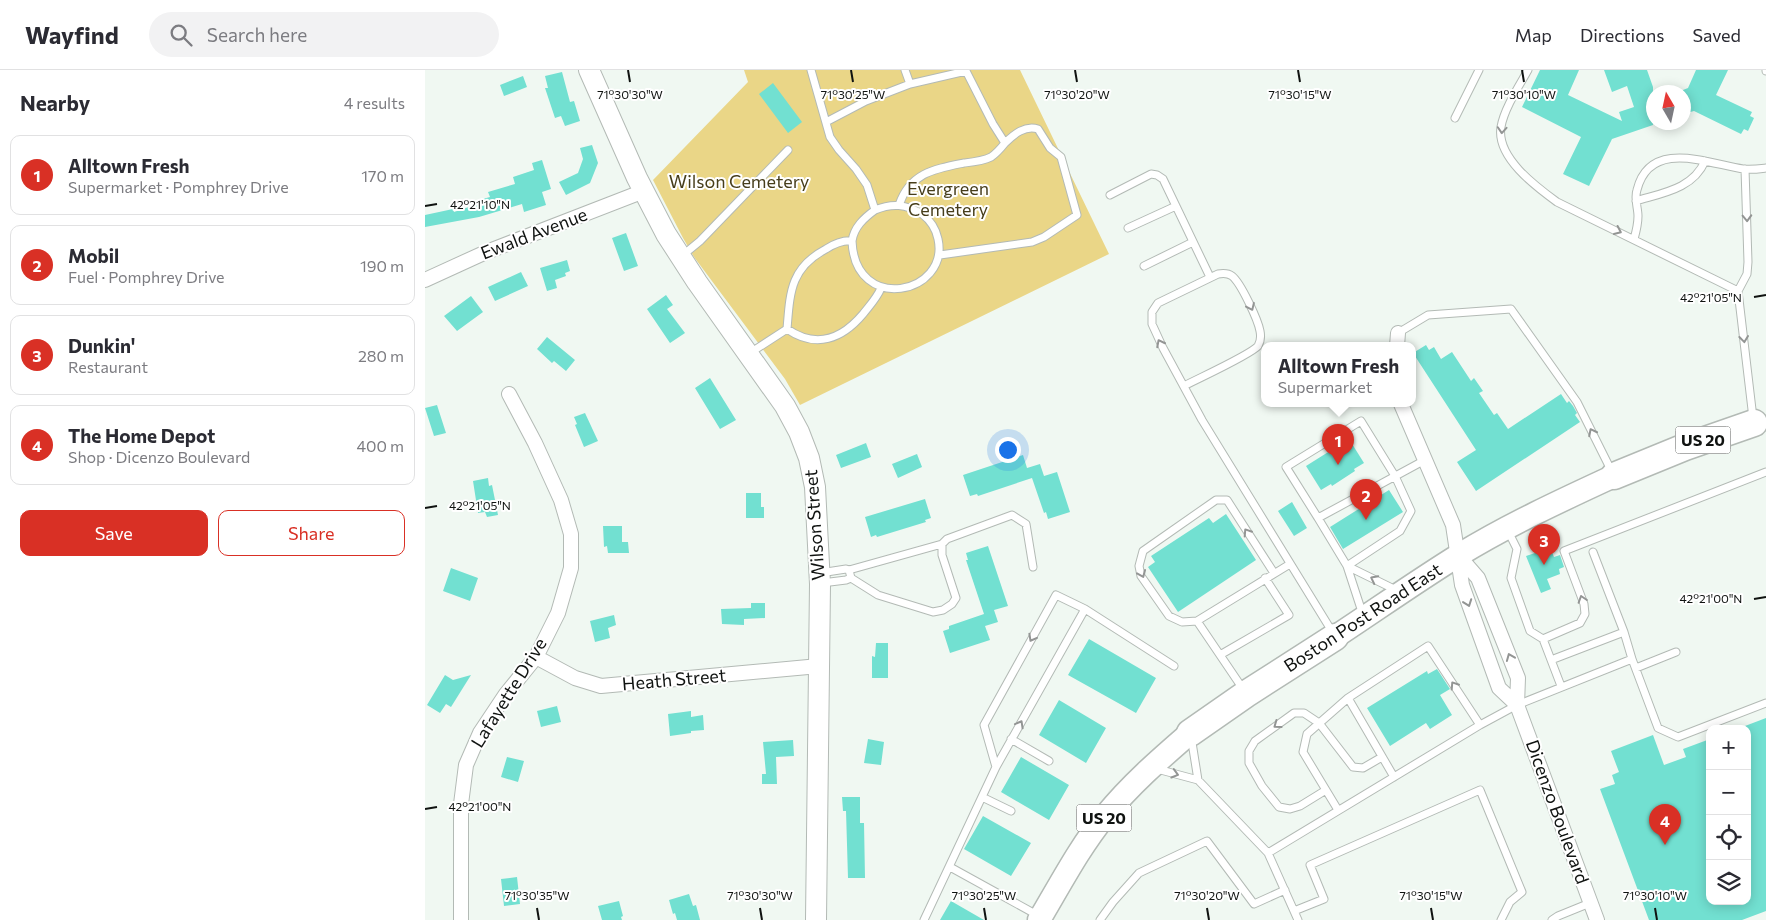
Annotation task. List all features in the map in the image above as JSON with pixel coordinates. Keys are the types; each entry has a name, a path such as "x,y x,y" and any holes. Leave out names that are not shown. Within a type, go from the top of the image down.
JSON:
{"highway":[{"name":"Boston Post Road East","path":"1614,476 1685,447 1760,422"},
{"name":"Boston Post Road East","path":"1190,733 1246,694 1335,637"}],"main road":[{"name":"Boston Post Road East","path":"1335,637 1458,555 1507,528 1614,476"},
{"name":"Boston Post Road East","path":"1040,918 1071,865 1105,816 1151,767 1190,733"}],"street":[{"name":"Wilson Street","path":"589,70 644,192 666,234 785,406 799,432 809,458 815,487 820,578 816,920"},
{"name":"Ewald Avenue","path":"425,280 502,246 644,192"},
{"name":"Lafayette Drive","path":"461,920 461,804 466,764 481,733 506,694 535,657 558,613 571,568 571,534 561,500 535,443 509,394"},
{"path":"1402,407 1453,525 1458,555"},
{"name":"Dicenzo Boulevard","path":"1458,555 1462,585 1499,688 1517,704"},
{"name":"Dicenzo Boulevard","path":"1458,555 1478,578 1518,678 1517,704 1597,920"},
{"name":"Heath Street","path":"535,657 575,678 601,686 819,666"}],"lane":[{"path":"811,70 833,142 867,185 875,210"},
{"path":"905,70 910,84"},
{"path":"826,122 866,101 910,84 965,70 1005,143"},
{"path":"1455,118 1479,70"},
{"path":"1528,70 1501,124 1501,140 1515,166 1557,202 1738,291"},
{"path":"899,205 902,195 919,176 935,169 984,160 998,152 1013,136 1027,128 1038,129 1050,148 1061,157 1077,215 1044,237 1032,242 940,255"},
{"path":"681,257 700,242 788,150"},
{"path":"1635,239 1638,218 1636,190 1646,172 1656,163 1671,158 1705,161 1745,169 1766,168"},
{"path":"1636,201 1665,194 1682,186 1697,175 1705,161"},
{"path":"1745,169 1748,262 1747,274 1738,291 1760,422"},
{"path":"1110,195 1151,174 1163,179 1210,277"},
{"path":"899,205 917,211 927,218 933,226 940,255 936,265 917,283 899,289 881,288 868,280 860,269 854,256 852,240 855,230 875,210 885,206 899,205"},
{"path":"1128,228 1176,206"},
{"path":"787,329 791,289 800,269 823,250 843,241 852,240"},
{"path":"1144,266 1193,242"},
{"path":"1183,386 1251,352 1260,342 1259,326 1243,290 1236,280 1225,273 1210,277 1158,303 1152,312 1152,324 1183,386 1202,420 1335,637"},
{"path":"787,329 801,338 826,339 835,336 857,321 873,303 881,288"},
{"path":"1398,340 1428,315 1511,309 1577,402 1614,476"},
{"path":"748,355 787,329"},
{"path":"1347,566 1400,531 1411,511 1395,476 1361,421 1285,467 1347,566 1364,618"},
{"path":"1318,518 1425,460"},
{"path":"1543,639 1580,623 1585,614 1584,604 1564,551 1766,472"},
{"path":"1274,573 1227,500 1216,500 1143,551 1139,566 1141,576 1169,616 1182,622 1197,621 1290,564"},
{"path":"820,578 846,580 850,574 942,544 947,539 1012,514 1026,524 1033,567"},
{"path":"1507,528 1517,549 1511,578 1530,631 1543,639 1561,686"},
{"path":"850,574 878,595 933,612 943,610 952,604 956,598 942,555 942,544"},
{"path":"1593,552 1658,728 1677,736 1766,703"},
{"path":"1347,566 1401,593"},
{"path":"1220,655 1289,614 1265,578"},
{"path":"996,767 984,725 1056,595 1085,609 1174,666"},
{"path":"924,920 996,767 1085,609"},
{"path":"1197,621 1246,694"},
{"path":"1551,660 1624,632"},
{"path":"1338,810 1303,752 1307,734 1347,698 1428,646 1480,725"},
{"path":"1636,668 1676,652"},
{"path":"1268,853 1517,704 1632,659"},
{"path":"1347,698 1394,776"},
{"path":"1326,790 1300,806 1290,809 1279,807 1262,786 1249,763 1249,752 1255,741 1294,713 1304,713 1319,723 1353,767 1363,768 1382,757"},
{"path":"1190,733 1198,780"},
{"path":"1011,739 1049,762"},
{"path":"1151,767 1198,780 1268,853 1298,920"},
{"path":"1294,911 1324,899 1309,864 1480,790 1523,892 1510,902 1501,920"},
{"path":"982,797 1011,811"},
{"path":"1100,920 1113,902 1139,874 1207,841 1254,904 1285,890"},
{"path":"950,867 1040,918"},
{"path":"1552,920 1590,903"}],"green space":[{"name":"Evergreen Cemetery","path":"744,70 1020,70 1109,254 800,405 785,379 694,257 653,180 748,82"}],"building":[{"path":"1540,70 1579,70 1568,95 1622,121 1619,112 1634,107 1627,86 1612,92 1604,70 1647,70 1652,85 1646,85 1646,127 1612,139 1589,186 1563,174 1581,137 1522,107"},
{"path":"1696,70 1728,70 1716,95 1752,112 1750,116 1754,118 1748,131 1744,129 1741,134 1694,111 1691,112 1691,85 1689,85"},
{"path":"562,72 570,102 574,101 580,121 565,126 561,116 555,118 545,88 548,88 545,76"},
{"path":"523,76 527,87 504,96 500,85"},
{"path":"773,83 802,122 788,133 759,94"},
{"path":"592,145 598,163 590,183 566,195 559,182 578,173 583,159 580,148"},
{"path":"542,160 551,189 542,192 546,205 524,212 522,204 479,217 425,227 425,215 453,209 454,212 481,203 479,200 490,197 488,192 515,184 513,177 534,170 532,163"},
{"path":"626,233 638,266 624,271 612,238"},
{"path":"567,260 570,271 565,273 566,276 555,280 557,288 547,291 540,268"},
{"path":"521,272 528,286 495,301 488,287"},
{"path":"666,295 673,305 667,309 685,333 670,343 647,309"},
{"path":"471,296 483,312 457,331 444,316"},
{"path":"547,337 575,360 566,371 554,361 552,363 537,349"},
{"path":"1426,345 1429,350 1434,347 1441,359 1452,352 1471,381 1474,378 1483,391 1479,393 1494,415 1497,413 1508,429 1561,394 1567,403 1569,401 1573,406 1577,413 1575,415 1580,422 1476,491 1457,462 1476,450 1416,358 1416,351"},
{"path":"710,378 736,420 720,429 695,388"},
{"path":"437,405 446,433 434,436 425,408"},
{"path":"585,413 598,441 584,447 575,425 577,424 574,417"},
{"path":"1349,439 1364,463 1332,486 1331,484 1321,490 1306,466"},
{"path":"866,443 871,457 841,468 836,455"},
{"path":"917,454 922,467 898,478 892,464"},
{"path":"1023,455 1027,468 1040,464 1044,476 1057,472 1070,512 1048,519 1046,512 1044,513 1032,478 978,496 977,494 970,496 963,475"},
{"path":"488,478 489,486 492,485 498,515 487,517 485,512 478,513 473,481"},
{"path":"1389,490 1403,512 1343,549 1330,527"},
{"path":"746,493 761,493 761,507 764,507 764,518 746,518"},
{"path":"925,499 931,518 925,520 926,522 877,537 876,535 871,537 865,517"},
{"path":"1292,502 1307,528 1294,536 1278,511"},
{"path":"1226,514 1256,560 1178,612 1148,567 1155,562 1151,556 1209,518 1213,523"},
{"path":"603,526 622,526 622,542 628,542 629,553 608,553 607,546 604,547"},
{"path":"1549,545 1554,557 1560,555 1564,567 1559,569 1560,574 1547,579 1551,589 1541,593 1526,556 1541,551 1540,548"},
{"path":"988,546 1008,606 994,610 998,622 985,626 990,640 950,653 943,631 949,629 949,626 984,614 966,560 968,560 966,553"},
{"path":"451,568 478,578 470,601 443,591"},
{"path":"751,603 765,603 765,618 744,619 744,625 722,624 721,609 751,608"},
{"path":"614,615 616,625 608,628 610,638 595,642 590,621"},
{"path":"1089,639 1156,678 1136,713 1068,675"},
{"path":"876,643 888,643 888,678 872,678 872,656 875,657"},
{"path":"1437,669 1450,689 1440,695 1452,715 1430,729 1426,723 1390,746 1367,708 1427,671 1428,674"},
{"path":"445,675 453,680 471,675 451,707 446,704 440,713 427,705"},
{"path":"1059,700 1106,728 1086,763 1039,735"},
{"path":"557,706 561,722 541,727 537,711"},
{"path":"691,711 691,717 703,715 704,730 670,736 668,714"},
{"path":"1766,718 1766,911 1742,920 1649,920 1600,789 1615,784 1612,775 1619,772 1611,751 1653,735 1664,765 1686,757 1683,749 1706,740 1706,905 1751,905 1751,725 1748,725"},
{"path":"868,739 884,742 881,765 864,763"},
{"path":"793,740 794,756 776,757 777,784 762,784 762,774 766,774 763,742"},
{"path":"507,757 524,761 518,782 501,777"},
{"path":"1021,757 1069,785 1049,820 1001,792"},
{"path":"842,797 860,797 860,823 864,823 865,878 848,878 846,811 843,811"},
{"path":"983,816 1031,843 1011,876 964,849"},
{"path":"517,877 520,904 504,906 501,879"},
{"path":"689,894 693,906 696,905 700,920 677,920 669,900"},
{"path":"619,901 623,916 621,917 622,920 602,920 598,906"},
{"path":"951,901 984,920 940,920"}],"place":[{"name":"Alltown Fresh","path":"1338,465"},
{"name":"Mobil","path":"1366,520"},
{"name":"Dunkin'","path":"1544,565"},
{"name":"The Home Depot","path":"1665,845"}],"park label":[{"name":"Wilson Cemetery","path":"739,182"}]}
